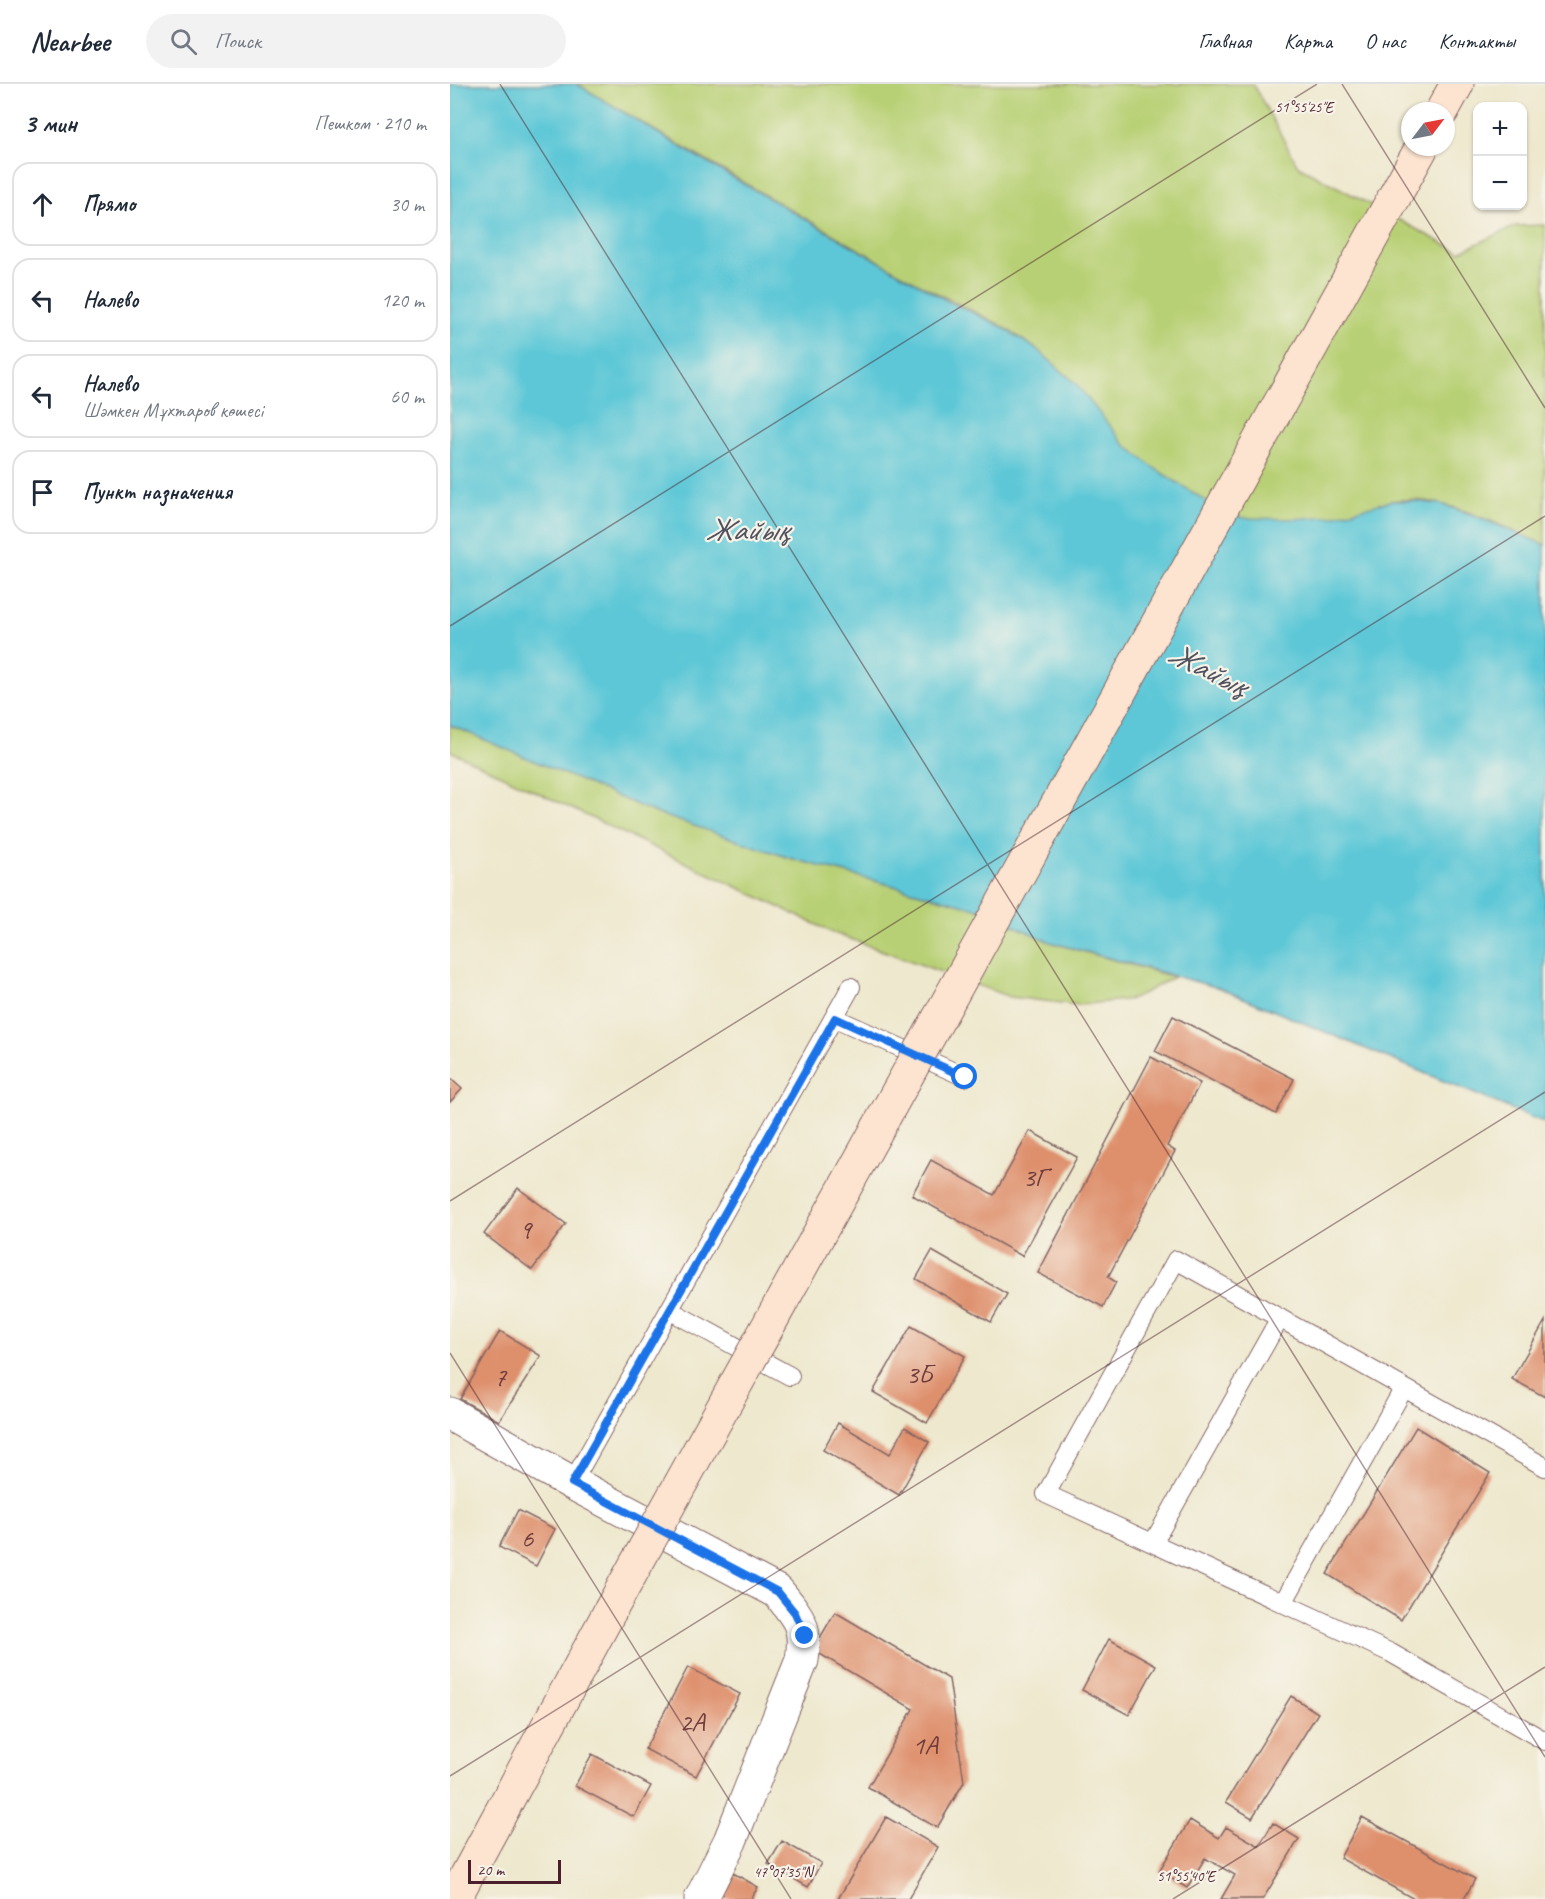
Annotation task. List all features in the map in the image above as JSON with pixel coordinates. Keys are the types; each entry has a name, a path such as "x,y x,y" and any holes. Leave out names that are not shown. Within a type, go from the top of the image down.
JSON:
{"main road":[{"path":"1447,102 1457,84"},
{"path":"454,1899 610,1611 1417,156"}],"street":[{"path":"450,1414 572,1483 778,1592 795,1613 805,1636 802,1660 730,1841 701,1899"}],"lane":[{"path":"572,1483 851,987"},
{"path":"835,1018 965,1077"},
{"path":"1545,1467 1176,1260 1046,1494 1391,1653 1545,1741"},
{"path":"669,1310 790,1376"},
{"path":"1153,1543 1280,1318"},
{"path":"1283,1603 1404,1388"}],"green space":[{"path":"577,84 1253,84 1298,166 1459,252 1516,226 1545,225 1545,545 1470,513 1431,502 1391,501 1348,514 1283,521 1242,518 1214,507 1180,487 1134,453 1116,436 1075,384 1018,336 910,279"},
{"path":"450,725 656,813 790,858 976,908 1050,942 1174,977 1133,999 1079,1005 1010,997 834,933 450,751"}],"water":[{"name":"Жайық","path":"450,84 577,84 704,161 948,301 999,325 1038,350 1076,384 1124,444 1154,468 1212,505 1243,518 1295,519 1332,516 1391,501 1441,504 1545,545 1545,1123 1219,988 1050,942 976,908 790,858 656,813 450,725"}],"building":[{"path":"1173,1016 1294,1079 1276,1114 1155,1051"},
{"path":"1151,1057 1200,1083 1167,1146 1175,1151 1108,1277 1116,1282 1103,1307 1038,1273"},
{"path":"450,1078 462,1089 450,1102"},
{"path":"1030,1131 1077,1157 1022,1256 912,1195 931,1160 994,1195"},
{"path":"518,1188 566,1224 532,1270 484,1234"},
{"path":"932,1251 1007,1294 991,1322 916,1279"},
{"path":"1545,1321 1545,1397 1512,1379"},
{"path":"911,1326 965,1356 927,1423 873,1392"},
{"path":"500,1331 541,1356 499,1421 460,1399"},
{"path":"838,1423 890,1454 905,1427 929,1442 899,1495 823,1450"},
{"path":"1416,1427 1490,1473 1401,1620 1327,1574"},
{"path":"518,1510 555,1529 536,1566 499,1547"},
{"path":"835,1612 949,1679 964,1782 937,1828 868,1787 913,1709 813,1650"},
{"path":"1109,1639 1156,1665 1129,1715 1082,1690"},
{"path":"688,1667 740,1694 696,1776 645,1749"},
{"path":"1291,1696 1318,1713 1252,1818 1226,1802"},
{"path":"592,1754 651,1786 634,1817 575,1786"},
{"path":"886,1817 938,1847 908,1899 838,1899"},
{"path":"1362,1817 1475,1879 1464,1899 1414,1899 1340,1858"},
{"path":"1190,1820 1219,1838 1226,1827 1259,1846 1273,1823 1299,1839 1263,1899 1221,1899 1235,1875 1205,1858 1187,1888 1159,1871"},
{"path":"782,1841 821,1863 808,1887 768,1864"},
{"path":"733,1873 758,1887 751,1899 719,1899"}],"route":[{"path":"805,1636 795,1613 778,1592 572,1483 835,1018 965,1077"}]}
